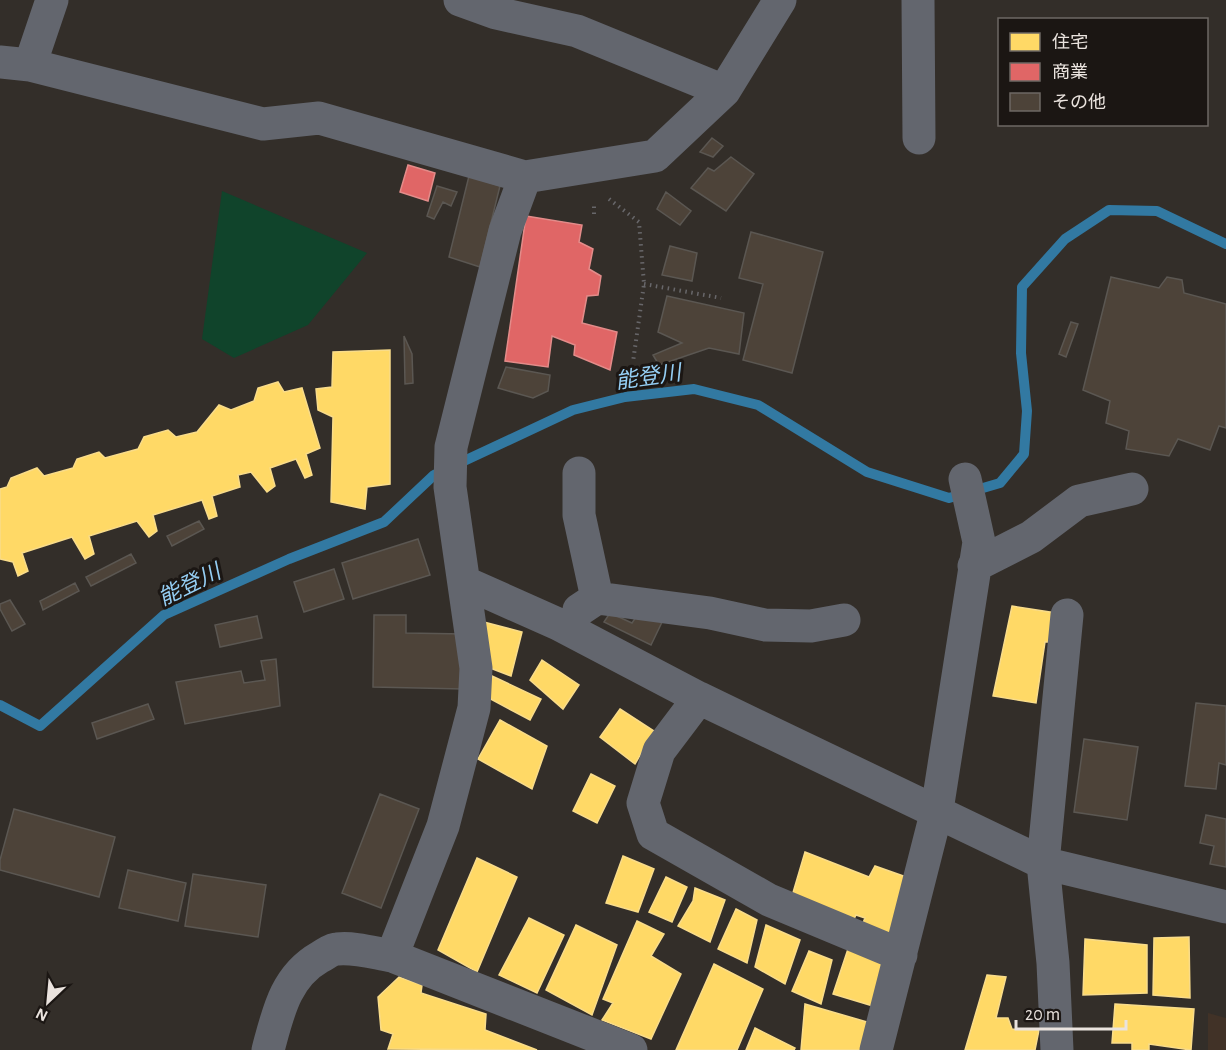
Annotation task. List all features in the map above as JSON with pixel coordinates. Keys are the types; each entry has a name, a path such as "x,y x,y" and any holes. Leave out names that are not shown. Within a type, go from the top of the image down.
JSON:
{"street":[{"path":"52,0 15,64 263,124 319,118 525,177 655,156 724,91 780,0"},
{"path":"460,0 496,13 577,31 724,91"},
{"path":"918,0 919,138"},
{"path":"392,956 443,826 474,708 476,668 466,583 450,487 451,447 505,231 525,177"},
{"path":"579,473 579,515 597,598"},
{"path":"876,1050 937,810 977,554 965,478"},
{"path":"977,554 1031,537 1078,501 1132,489"},
{"path":"466,583 558,624 699,698 937,810 1043,863 1226,907"},
{"path":"558,624 597,598 710,613 765,625 811,626 844,620"},
{"path":"1057,1050 1053,963 1043,863 1067,615"},
{"path":"699,698 659,752 643,803 653,834 769,900 901,955"},
{"path":"268,1050 280,1003 292,981 309,963 334,949 358,949 392,956 631,1050"}],"path":[{"path":"603,194 639,222 644,284 633,362"},
{"path":"644,284 721,298"}],"shaded area":[{"path":"1208,1013 1226,1018 1226,1050 1208,1050"}],"green space":[{"path":"222,191 367,253 308,325 234,358 202,339"}],"building: 住宅":[{"path":"390,350 390,484 367,487 365,509 331,502 333,417 318,410 316,389 332,387 333,352"},
{"path":"278,382 284,392 302,388 320,448 306,454 312,475 305,478 296,459 270,468 275,486 267,492 251,472 238,475 240,487 212,496 217,516 209,519 202,500 153,515 157,531 149,537 137,521 89,536 94,554 85,559 72,537 22,553 28,571 18,576 13,562 0,559 0,489 7,487 11,478 37,468 44,476 73,468 77,459 99,452 105,458 138,449 144,437 168,430 176,437 197,432 219,405 231,410 254,401 258,388"},
{"path":"1012,606 1056,613 1053,642 1045,642 1036,703 993,696"},
{"path":"480,621 522,632 511,676 482,665"},
{"path":"542,660 579,685 563,709 530,680"},
{"path":"492,676 541,699 530,720 483,695"},
{"path":"620,709 654,731 635,764 600,737"},
{"path":"500,720 547,746 532,789 478,759"},
{"path":"591,774 615,786 597,823 573,811"},
{"path":"805,852 869,877 875,866 912,879 896,940 862,925 865,918 856,915 853,921 792,896"},
{"path":"623,856 654,869 638,912 606,903"},
{"path":"477,858 517,877 477,972 438,950"},
{"path":"666,877 687,887 672,922 649,912"},
{"path":"695,888 725,900 710,942 678,926 693,901"},
{"path":"736,909 757,920 747,963 718,949"},
{"path":"529,918 564,935 537,993 499,975"},
{"path":"637,921 664,934 651,956 681,974 651,1039 602,1020 613,1003 603,999"},
{"path":"576,925 617,945 592,1015 546,990"},
{"path":"766,925 800,940 785,984 755,967"},
{"path":"1189,937 1190,998 1153,995 1154,938"},
{"path":"1085,939 1147,945 1147,993 1083,995"},
{"path":"848,949 888,962 873,1006 833,994"},
{"path":"809,951 832,960 821,1004 792,991"},
{"path":"714,964 763,989 737,1050 676,1050"},
{"path":"987,975 1006,977 996,1018 1008,1018 1012,1029 1039,1030 1035,1050 965,1050"},
{"path":"399,977 422,985 421,993 486,1014 485,1030 537,1050 388,1049 393,1034 381,1030 378,997"},
{"path":"805,1004 874,1024 866,1050 801,1050"},
{"path":"1115,1004 1194,1009 1191,1050 1149,1044 1149,1050 1132,1050 1132,1043 1112,1043"},
{"path":"755,1028 795,1048 794,1050 746,1050"}],"building: 商業":[{"path":"408,165 435,173 428,201 400,192"},
{"path":"526,216 582,225 579,242 593,249 589,269 601,276 598,295 587,296 582,323 617,332 610,370 574,355 575,345 552,336 548,367 505,361"}],"building: その他":[{"path":"712,138 723,146 713,157 700,152"},
{"path":"731,157 754,174 726,211 691,188 708,168 714,171"},
{"path":"469,176 500,186 480,267 449,257"},
{"path":"437,186 457,192 451,206 443,202 434,219 427,216"},
{"path":"666,192 691,211 680,225 657,209"},
{"path":"751,232 823,252 792,373 743,360 763,284 739,278"},
{"path":"670,246 697,253 692,281 662,275"},
{"path":"1111,277 1159,288 1167,277 1182,280 1184,293 1226,304 1226,428 1219,426 1210,450 1178,439 1169,456 1126,449 1129,431 1106,423 1110,401 1083,390"},
{"path":"667,296 744,313 739,354 709,348 659,365 653,355 682,343 658,332"},
{"path":"1071,322 1078,324 1066,357 1059,354"},
{"path":"404,336 412,354 413,383 405,384"},
{"path":"506,367 550,375 548,391 533,398 498,388"},
{"path":"199,521 204,529 172,546 167,536"},
{"path":"418,539 430,575 353,599 342,563"},
{"path":"131,554 136,563 91,586 86,577"},
{"path":"334,569 344,599 304,612 294,582"},
{"path":"75,583 79,591 43,610 40,601"},
{"path":"10,600 25,624 12,631 0,609 0,604"},
{"path":"610,613 632,623 636,617 664,618 651,645 604,622"},
{"path":"374,615 406,615 406,633 464,634 463,689 373,687"},
{"path":"257,616 262,638 220,647 215,625"},
{"path":"276,659 280,706 185,724 176,682 241,671 244,683 265,680 261,661"},
{"path":"1196,703 1226,706 1226,765 1219,763 1216,789 1185,786"},
{"path":"148,704 154,719 97,739 92,723"},
{"path":"1084,739 1138,747 1127,820 1074,812"},
{"path":"380,794 419,809 381,908 342,893"},
{"path":"14,809 115,837 99,897 0,870 0,860"},
{"path":"1206,815 1226,819 1226,867 1210,864 1214,846 1200,843"},
{"path":"128,870 186,883 178,921 119,908"},
{"path":"193,874 266,885 258,937 185,926"}],"waterway":[{"name":"能登川","path":"0,705 40,726 164,615 289,559 384,522 434,475 573,410 625,397 694,389 758,405 867,472 949,498 1000,483 1024,454 1027,411 1021,353 1022,287 1065,239 1109,210 1157,211 1226,244"}]}
